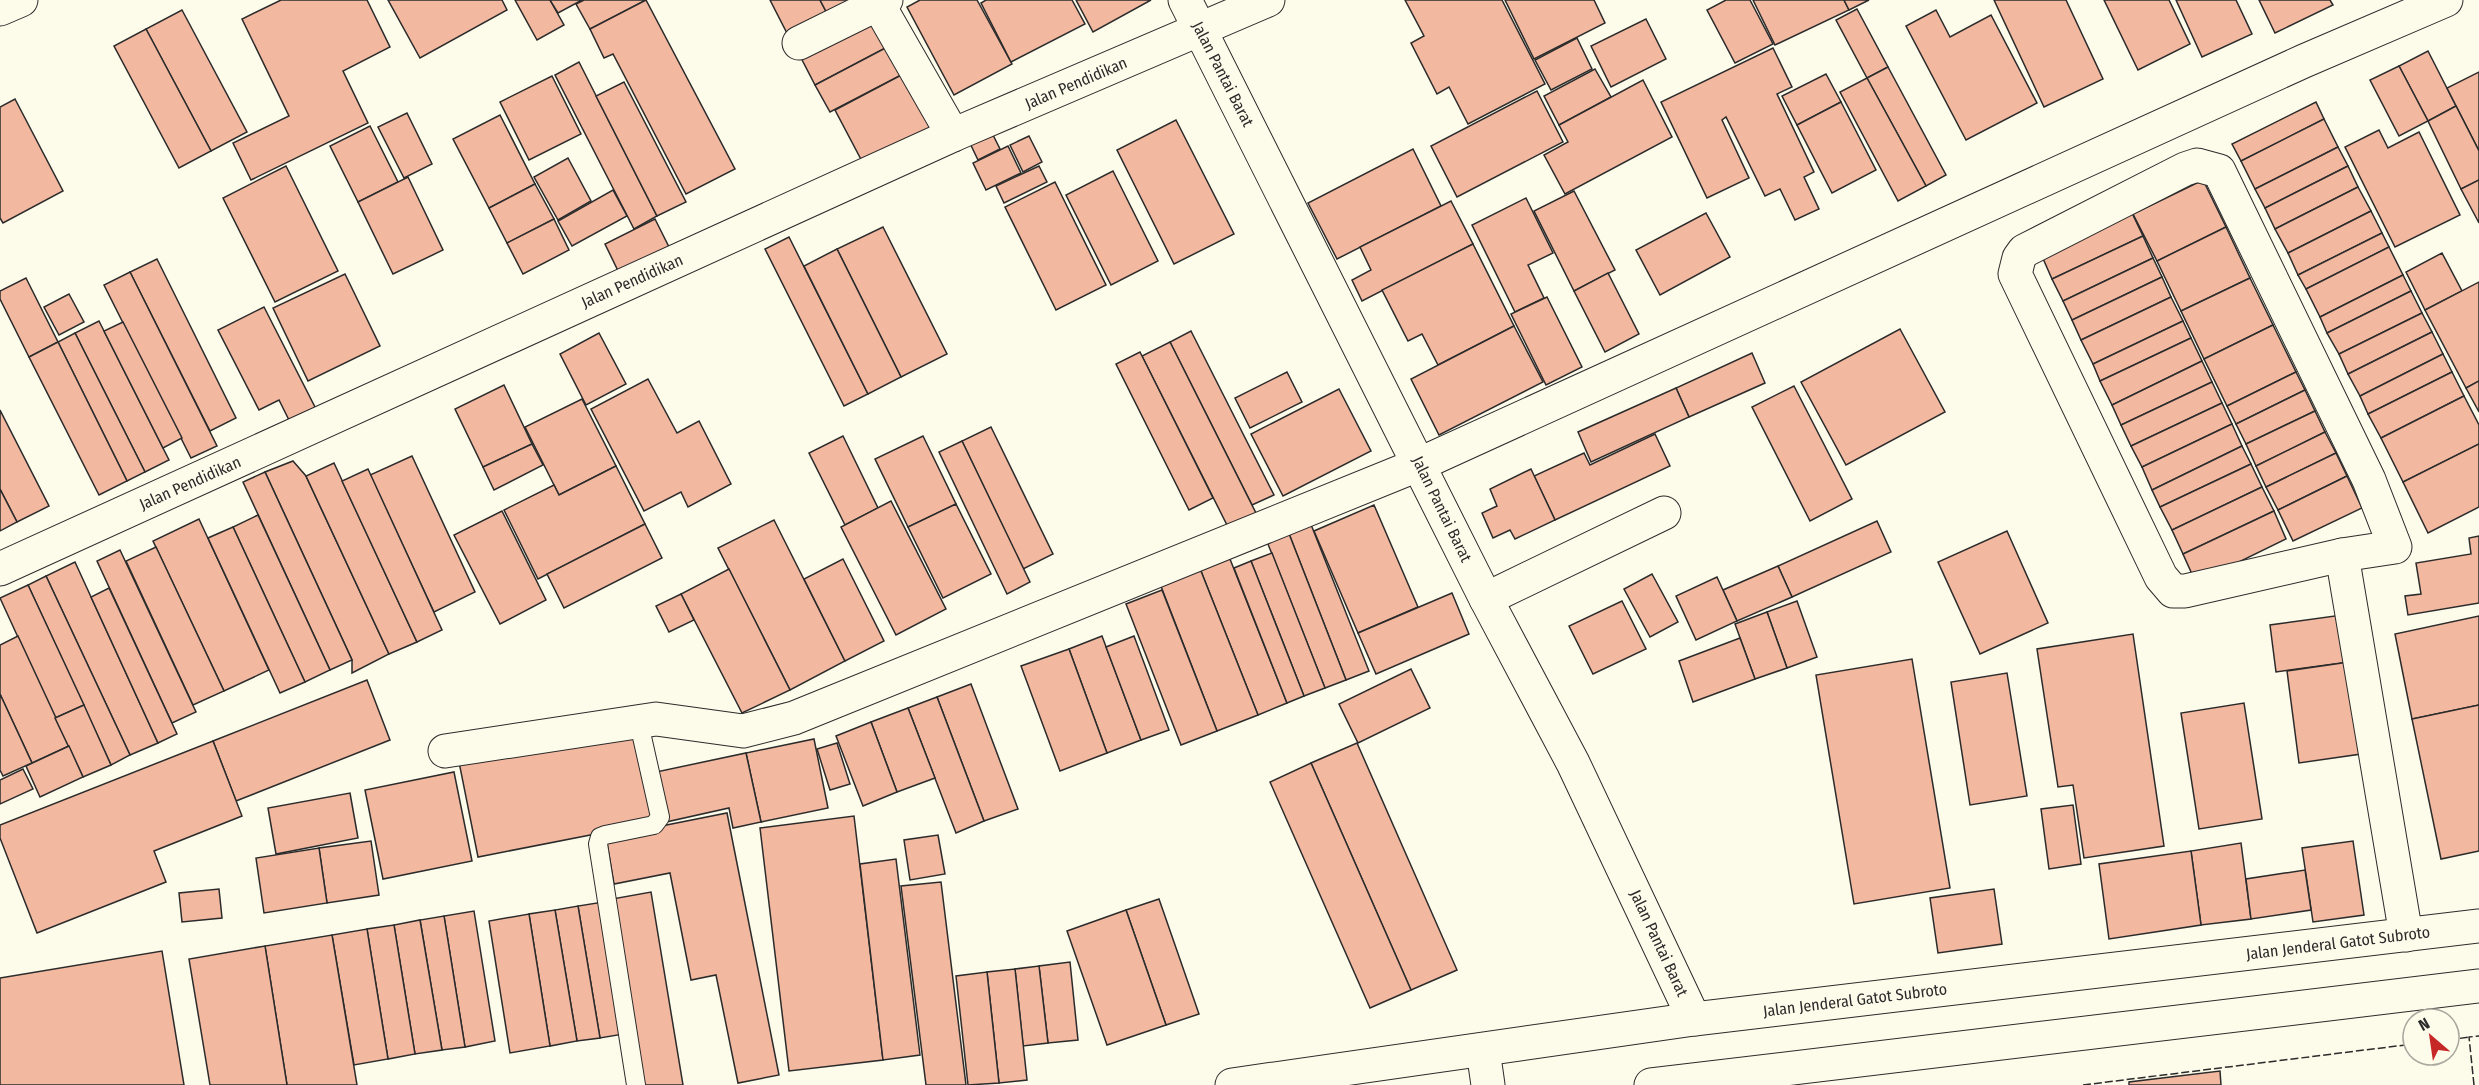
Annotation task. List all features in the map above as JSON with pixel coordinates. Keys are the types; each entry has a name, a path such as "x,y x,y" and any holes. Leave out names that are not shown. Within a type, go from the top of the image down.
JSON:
{"main road":[{"path":"0,9 21,0"},
{"name":"Jalan Pantai Barat","path":"1185,0 1486,599 1573,763 1694,1019"},
{"name":"Jalan Pendidikan","path":"0,569 953,135 1268,0"},
{"path":"445,751 656,719 743,731 794,718 1420,464 2282,70 2446,0"},
{"path":"799,43 882,2 953,135"},
{"path":"2197,165 2219,171 2368,480 2395,547 2342,555 2185,591 2173,591 2166,586 2015,274 2019,258 2024,251 2185,169 2197,165"},
{"path":"1486,599 1664,513"},
{"path":"2342,555 2406,935"},
{"name":"Jalan Jenderal Gatot Subroto","path":"1232,1085 1694,1019 2479,926"},
{"path":"1651,1085 1729,1080 2479,986"},
{"path":"1483,1050 1488,1085"}],"lane":[{"path":"572,732 637,725 640,727 660,817 654,825 600,837 598,844 636,1085"}],"building":[{"path":"281,0 367,0 390,47 343,71 368,123 251,180 233,143 289,116 242,19"},
{"path":"388,0 502,0 507,10 420,58"},
{"path":"515,0 550,0 564,25 537,40"},
{"path":"550,0 582,0 558,13"},
{"path":"584,0 646,0 590,29 576,4"},
{"path":"646,0 735,169 686,194 613,54 604,58 590,29"},
{"path":"770,0 820,0 831,21 791,41"},
{"path":"820,0 871,0 831,21"},
{"path":"920,0 977,0 1012,64 954,95 907,7"},
{"path":"986,0 1072,0 1085,24 1011,62 981,3"},
{"path":"1076,0 1151,0 1093,32"},
{"path":"1405,0 1502,0 1545,84 1468,124 1449,87 1437,94 1411,43 1424,36"},
{"path":"1505,0 1594,0 1605,23 1534,59"},
{"path":"1726,0 1750,0 1773,44 1735,63 1707,10"},
{"path":"1753,0 1844,0 1849,10 1775,45"},
{"path":"1844,0 1869,0 1849,10"},
{"path":"1994,0 2066,0 2103,79 2044,107"},
{"path":"2104,0 2169,0 2190,44 2138,70"},
{"path":"2176,0 2236,0 2252,34 2202,57"},
{"path":"2259,0 2330,0 2333,5 2275,33"},
{"path":"874,9 893,44 815,85 797,50"},
{"path":"1857,9 1888,67 1867,78 1836,20"},
{"path":"182,10 247,132 211,151 146,29"},
{"path":"1936,10 1950,37 1991,15 2037,103 1966,140 1906,26"},
{"path":"1646,19 1666,59 1611,87 1591,46"},
{"path":"146,29 211,151 179,168 114,46"},
{"path":"1577,38 1592,69 1551,90 1535,60"},
{"path":"893,44 907,72 830,112 815,85"},
{"path":"1773,48 1792,87 1777,94 1814,172 1804,177 1819,209 1795,220 1780,189 1765,196 1726,117 1722,120 1749,178 1707,198 1661,102"},
{"path":"2428,51 2456,106 2428,121 2399,66"},
{"path":"579,62 657,216 634,229 555,75"},
{"path":"2399,66 2428,121 2399,136 2370,80"},
{"path":"1888,67 1946,175 1926,186 1867,78"},
{"path":"1595,69 1611,97 1559,125 1544,96"},
{"path":"907,72 937,128 864,165 835,110"},
{"path":"2479,72 2479,151 2447,88"},
{"path":"1826,74 1841,102 1797,125 1782,96"},
{"path":"552,76 581,134 529,160 500,102"},
{"path":"1867,78 1926,186 1898,201 1840,92"},
{"path":"1643,80 1672,137 1565,194 1544,155 1568,142 1559,125"},
{"path":"624,82 686,202 657,216 596,96"},
{"path":"1537,91 1563,142 1457,197 1431,146"},
{"path":"15,99 63,191 3,223 0,218 0,107"},
{"path":"1841,102 1876,170 1832,193 1797,125"},
{"path":"2316,102 2324,119 2241,161 2232,144"},
{"path":"2456,106 2479,151 2479,180 2461,189 2428,121"},
{"path":"407,113 432,164 404,178 378,127"},
{"path":"500,115 535,184 489,208 453,139"},
{"path":"2324,119 2338,147 2255,189 2241,161"},
{"path":"1176,120 1234,234 1174,264 1117,150"},
{"path":"370,126 398,182 358,202 330,146"},
{"path":"990,129 1000,149 978,160 968,139"},
{"path":"2379,130 2388,148 2419,132 2460,215 2395,247 2345,147"},
{"path":"1029,136 1042,162 1023,172 1010,145"},
{"path":"1008,146 1021,173 986,190 973,163"},
{"path":"2338,147 2348,166 2265,208 2255,189"},
{"path":"1413,149 1441,206 1337,259 1308,203"},
{"path":"568,158 591,201 558,220 534,177"},
{"path":"286,166 338,271 275,302 223,198"},
{"path":"1039,166 1047,182 1004,203 996,186"},
{"path":"2348,166 2358,187 2275,229 2265,208"},
{"path":"1113,171 1158,261 1111,285 1066,195"},
{"path":"408,177 443,250 393,274 358,202"},
{"path":"2203,180 2226,227 2157,261 2133,214"},
{"path":"2479,180 2479,223 2461,189"},
{"path":"1055,182 1106,285 1056,310 1005,207"},
{"path":"535,184 554,219 507,243 489,208"},
{"path":"2358,187 2371,211 2288,253 2275,229"},
{"path":"613,190 627,216 572,246 558,221"},
{"path":"1574,191 1615,270 1574,291 1534,211"},
{"path":"1526,198 1553,253 1528,265 1544,298 1515,312 1472,225"},
{"path":"1451,201 1473,244 1362,301 1352,280 1371,270 1360,247"},
{"path":"2131,211 2143,236 2052,279 2041,254"},
{"path":"2371,211 2382,233 2298,275 2288,253"},
{"path":"1706,213 1730,257 1660,295 1636,250"},
{"path":"554,219 569,250 523,274 507,243"},
{"path":"655,219 671,251 621,277 605,244"},
{"path":"883,227 947,354 901,377 837,249"},
{"path":"2226,227 2250,278 2181,311 2157,261"},
{"path":"2382,233 2389,247 2306,289 2298,275"},
{"path":"2143,236 2153,258 2063,301 2052,279"},
{"path":"789,237 868,394 844,406 765,249"},
{"path":"1473,244 1514,326 1438,365 1422,334 1408,341 1382,290"},
{"path":"2389,247 2403,275 2320,317 2306,289"},
{"path":"837,249 901,377 868,394 804,266"},
{"path":"2442,253 2462,291 2425,310 2406,272"},
{"path":"2153,258 2162,277 2072,320 2063,301"},
{"path":"157,259 236,418 210,431 130,272"},
{"path":"130,272 217,446 191,458 104,285"},
{"path":"1608,273 1639,334 1605,352 1574,291"},
{"path":"345,274 380,346 308,381 273,308"},
{"path":"2403,275 2411,291 2327,333 2320,317"},
{"path":"2162,277 2171,297 2081,340 2072,320"},
{"path":"26,278 58,342 29,357 0,299 0,291"},
{"path":"2250,278 2273,325 2204,359 2181,311"},
{"path":"2479,282 2479,381 2466,388 2425,310"},
{"path":"2411,291 2422,313 2339,354 2327,333"},
{"path":"69,294 84,322 59,335 44,307"},
{"path":"1547,297 1582,367 1546,385 1511,314"},
{"path":"2171,297 2183,321 2093,364 2081,340"},
{"path":"264,307 317,411 291,424 279,400 259,410 218,330"},
{"path":"2422,313 2432,332 2348,374 2339,354"},
{"path":"99,321 169,460 145,472 75,333"},
{"path":"2183,321 2191,338 2100,381 2093,364"},
{"path":"123,322 182,438 163,448 104,331"},
{"path":"2273,325 2296,372 2227,406 2204,359"},
{"path":"1514,326 1543,382 1439,435 1411,379"},
{"path":"1900,329 1945,412 1846,465 1801,382"},
{"path":"1191,331 1274,495 1252,505 1170,342"},
{"path":"2432,332 2443,354 2360,396 2348,374"},
{"path":"75,333 145,472 127,481 58,342"},
{"path":"599,333 626,384 586,405 560,354"},
{"path":"2191,338 2202,361 2112,405 2100,381"},
{"path":"58,342 127,481 99,495 29,357"},
{"path":"1170,342 1258,517 1230,531 1142,356"},
{"path":"1140,352 1213,498 1189,510 1116,364"},
{"path":"1752,353 1765,383 1689,417 1676,388"},
{"path":"2443,354 2452,372 2368,414 2360,396"},
{"path":"2202,361 2212,382 2121,425 2112,405"},
{"path":"1287,372 1302,402 1250,428 1235,398"},
{"path":"2296,372 2305,390 2236,424 2227,406"},
{"path":"2452,372 2464,396 2381,438 2368,414"},
{"path":"648,379 677,433 699,421 731,484 688,507 681,492 644,511 591,409"},
{"path":"2479,381 2479,412 2466,388"},
{"path":"2212,382 2222,403 2131,446 2121,425"},
{"path":"504,385 532,444 483,467 455,409"},
{"path":"1794,386 1852,499 1810,521 1752,407"},
{"path":"1676,388 1689,417 1591,462 1578,432"},
{"path":"1339,389 1371,451 1283,496 1251,434"},
{"path":"2305,390 2315,411 2246,444 2236,424"},
{"path":"2464,396 2479,425 2479,444 2403,482 2381,438"},
{"path":"582,399 616,466 559,495 525,427"},
{"path":"2222,403 2232,424 2142,467 2131,446"},
{"path":"0,410 49,506 17,522 0,489"},
{"path":"2315,411 2325,432 2256,466 2246,444"},
{"path":"2232,424 2242,446 2152,490 2142,467"},
{"path":"991,427 1053,554 1023,569 962,441"},
{"path":"2325,432 2336,453 2266,487 2256,466"},
{"path":"1655,434 1670,466 1555,520 1534,476 1584,453 1590,465"},
{"path":"843,436 878,508 845,525 809,453"},
{"path":"923,436 956,504 908,527 875,459"},
{"path":"962,441 1030,582 1007,594 939,452"},
{"path":"532,444 543,465 494,490 483,467"},
{"path":"2479,444 2479,507 2428,533 2403,482"},
{"path":"2242,446 2251,464 2160,507 2152,490"},
{"path":"2336,453 2347,476 2278,510 2266,487"},
{"path":"412,456 475,592 434,612 370,475"},
{"path":"293,461 306,476 389,654 352,673 352,660 265,472"},
{"path":"334,463 417,642 389,654 306,476"},
{"path":"2251,464 2262,487 2172,530 2160,507"},
{"path":"616,466 645,524 538,579 504,510 554,485 559,495"},
{"path":"368,469 442,630 417,642 342,481"},
{"path":"1531,469 1555,520 1515,539 1510,530 1493,538 1482,513 1497,506 1490,489"},
{"path":"265,472 352,660 330,670 243,482"},
{"path":"2347,476 2362,508 2293,541 2278,510"},
{"path":"2262,487 2274,511 2183,554 2172,530"},
{"path":"0,489 17,522 0,531"},
{"path":"891,501 946,609 896,635 841,527"},
{"path":"956,504 991,574 943,598 908,527"},
{"path":"1374,505 1418,607 1358,633 1314,531"},
{"path":"502,511 546,600 500,624 454,535"},
{"path":"2274,511 2286,539 2196,583 2183,554"},
{"path":"258,515 330,670 305,682 233,527"},
{"path":"1308,517 1369,671 1346,680 1286,526"},
{"path":"199,519 269,670 224,691 153,541"},
{"path":"774,520 845,661 790,690 718,548"},
{"path":"1877,521 1891,552 1792,597 1778,566"},
{"path":"645,524 662,558 564,608 547,574"},
{"path":"1286,526 1346,680 1325,688 1264,534"},
{"path":"233,527 305,682 280,693 208,538"},
{"path":"2007,531 2048,623 1980,654 1938,562"},
{"path":"2479,536 2479,603 2408,615 2405,596 2421,594 2416,563 2471,554 2469,538"},
{"path":"156,547 224,691 193,705 126,561"},
{"path":"1226,549 1287,703 1258,715 1197,561"},
{"path":"120,550 196,712 172,723 97,561"},
{"path":"1272,553 1325,688 1304,696 1251,561"},
{"path":"843,559 884,641 845,661 804,579"},
{"path":"1197,561 1258,715 1217,731 1157,576"},
{"path":"1251,561 1304,696 1287,703 1234,568"},
{"path":"75,562 158,743 130,755 46,576"},
{"path":"1778,566 1792,597 1737,621 1723,590"},
{"path":"729,569 790,690 742,713 681,594"},
{"path":"1652,574 1678,622 1650,637 1624,589"},
{"path":"46,576 130,755 111,765 28,585"},
{"path":"1717,577 1737,621 1696,640 1676,596"},
{"path":"28,585 84,705 55,718 0,598"},
{"path":"109,588 177,734 158,743 91,597"},
{"path":"1162,590 1217,731 1181,745 1126,604"},
{"path":"1452,593 1469,634 1376,674 1358,633"},
{"path":"681,594 694,620 669,632 656,606"},
{"path":"1622,601 1646,649 1593,674 1569,626"},
{"path":"1797,601 1817,657 1787,668 1767,612"},
{"path":"1767,612 1787,668 1755,679 1735,624"},
{"path":"2342,615 2349,662 2276,672 2270,625"},
{"path":"2479,616 2479,705 2412,719 2395,634"},
{"path":"2133,634 2164,846 2084,858 2073,785 2058,787 2037,649"},
{"path":"18,636 69,746 32,763 0,694 0,645"},
{"path":"1102,636 1141,740 1107,753 1069,649"},
{"path":"1134,636 1169,730 1141,740 1106,647"},
{"path":"1740,638 1755,679 1693,702 1679,661"},
{"path":"1069,649 1107,753 1060,771 1021,666"},
{"path":"1912,659 1950,888 1854,904 1816,675"},
{"path":"2349,662 2361,754 2299,763 2287,671"},
{"path":"1411,669 1430,708 1358,743 1339,704"},
{"path":"2007,673 2027,796 1970,805 1951,682"},
{"path":"367,680 390,740 236,801 213,741"},
{"path":"971,684 1018,809 984,821 937,697"},
{"path":"0,694 32,763 3,776 0,770"},
{"path":"937,697 984,821 956,833 908,708"},
{"path":"2244,703 2262,819 2199,829 2181,713"},
{"path":"84,705 111,765 83,777 55,718"},
{"path":"2479,705 2479,851 2441,859 2412,719"},
{"path":"908,708 935,778 897,792 871,722"},
{"path":"871,722 897,792 863,806 836,736"},
{"path":"638,727 657,822 478,857 459,762"},
{"path":"814,739 828,808 761,822 746,753"},
{"path":"213,741 242,816 154,851 166,882 37,933 0,838 0,825"},
{"path":"837,743 850,784 830,790 817,749"},
{"path":"1357,743 1457,970 1411,990 1311,763"},
{"path":"69,746 83,777 40,797 26,766"},
{"path":"746,753 761,822 733,828 729,808 666,822 656,772"},
{"path":"1311,763 1411,990 1370,1008 1270,782"},
{"path":"23,769 33,789 0,804 0,780"},
{"path":"454,772 472,861 383,879 365,790"},
{"path":"350,793 358,838 276,854 268,808"},
{"path":"2073,805 2081,864 2049,869 2041,809"},
{"path":"727,813 779,1075 738,1083 716,975 691,980 670,873 614,884 606,837"},
{"path":"854,816 883,1060 789,1071 760,828"},
{"path":"938,835 945,874 910,880 904,840"},
{"path":"371,841 379,895 327,903 319,848"},
{"path":"2353,841 2364,915 2313,922 2302,848"},
{"path":"2241,843 2251,919 2201,925 2191,851"},
{"path":"319,848 327,903 264,913 256,858"},
{"path":"2191,851 2201,925 2109,939 2099,864"},
{"path":"896,859 920,1055 883,1060 860,864"},
{"path":"2305,870 2311,910 2251,919 2246,879"},
{"path":"941,882 966,1085 926,1085 901,886"},
{"path":"219,889 222,918 182,922 179,893"},
{"path":"1994,889 2002,944 1938,953 1930,898"},
{"path":"651,892 683,1085 643,1085 612,899"},
{"path":"1159,899 1199,1014 1166,1025 1126,910"},
{"path":"603,902 624,1034 600,1038 578,906"},
{"path":"578,906 600,1038 577,1041 555,910"},
{"path":"555,910 577,1041 550,1046 529,914"},
{"path":"1126,910 1166,1025 1107,1045 1067,931"},
{"path":"474,911 495,1041 465,1047 444,916"},
{"path":"529,914 550,1046 510,1053 489,921"},
{"path":"444,916 465,1047 442,1050 420,920"},
{"path":"420,920 442,1050 415,1054 394,925"},
{"path":"394,925 415,1054 388,1059 367,929"},
{"path":"367,929 388,1059 354,1065 332,935"},
{"path":"332,935 357,1085 287,1085 265,946"},
{"path":"265,946 287,1085 210,1085 189,959"},
{"path":"162,951 184,1085 0,1085 0,978"},
{"path":"1070,962 1078,1040 1048,1043 1039,966"},
{"path":"1039,966 1048,1043 1023,1046 1015,969"},
{"path":"1015,969 1027,1080 999,1083 987,972"},
{"path":"987,972 999,1083 968,1085 956,976"},
{"path":"2220,1071 2221,1085 2129,1085 2129,1082"}],"fence":[{"path":"2474,1085 2469,1037 2479,1036"},
{"path":"2461,1038 2469,1037"},
{"path":"2083,1085 2401,1045"}]}
